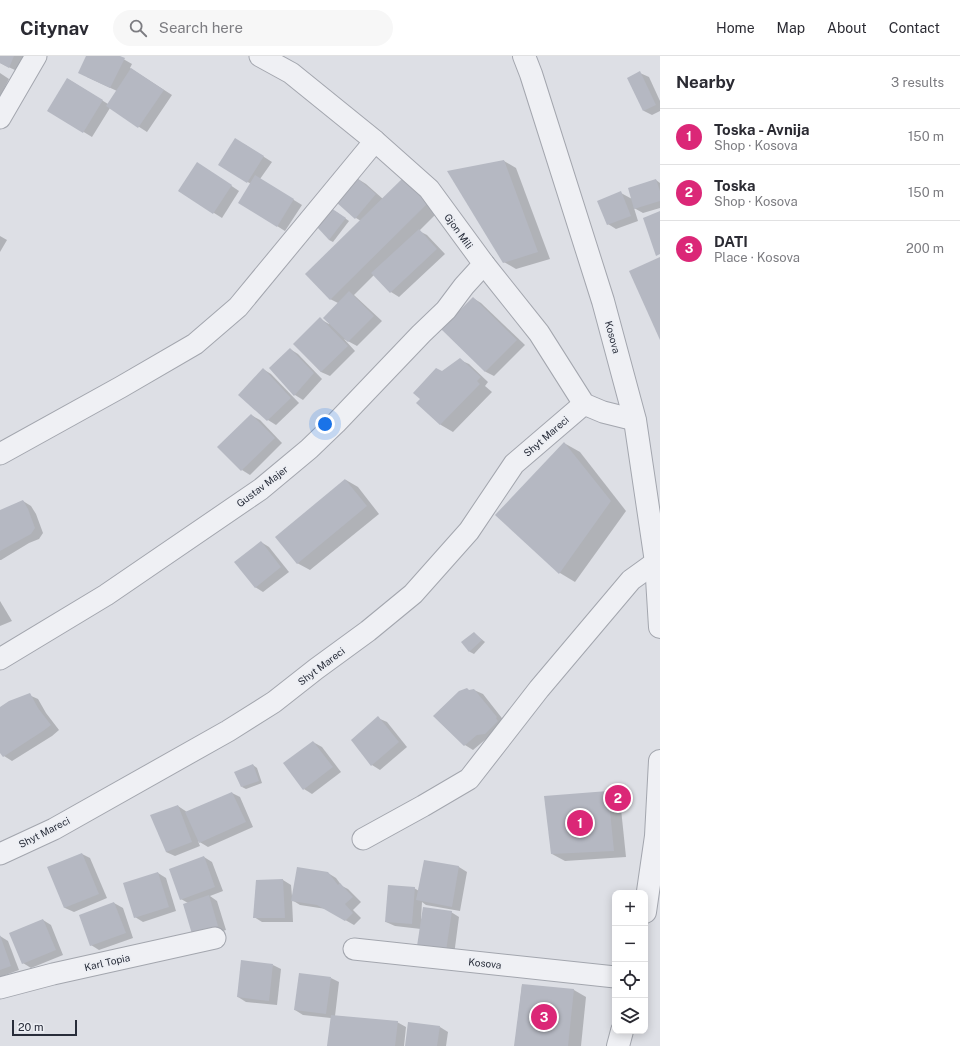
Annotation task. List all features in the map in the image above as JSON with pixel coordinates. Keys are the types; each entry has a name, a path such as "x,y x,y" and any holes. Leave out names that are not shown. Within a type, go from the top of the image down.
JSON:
{"street":[{"path":"0,118 36,56"},
{"name":"Gjon Mili","path":"260,56 291,73 375,141 428,189 484,264 540,333 584,404"},
{"name":"Kosova","path":"524,56 536,89 603,301 635,420 656,562 660,627"},
{"path":"0,454 122,387 195,344 238,307 375,141"},
{"name":"Gustav Majer","path":"0,659 106,595 261,489 336,423 446,310 464,286 484,264"},
{"path":"584,404 603,412 635,420"},
{"name":"Shyt Mareci","path":"0,854 54,829 228,731 274,702 368,631 413,594 469,531 514,464 584,404"},
{"path":"363,838 423,806 469,779 539,689 631,580 656,562"},
{"path":"648,891 656,836 660,761"},
{"name":"Karl Topia","path":"0,988 53,974 215,938"},
{"name":"Kosova","path":"354,949 612,977"},
{"path":"618,1046 621,1034"}],"building":[{"path":"0,56 14,56 9,68 0,63"},
{"path":"86,56 120,56 125,58 110,88 78,73"},
{"path":"131,68 164,90 138,128 106,106"},
{"path":"640,71 656,105 643,111 627,78"},
{"path":"67,78 103,100 83,133 47,111"},
{"path":"235,138 264,156 247,183 218,165"},
{"path":"504,160 538,252 503,263 447,171"},
{"path":"197,162 232,185 213,214 178,191"},
{"path":"255,175 294,199 277,227 238,203"},
{"path":"405,176 430,201 330,300 305,274"},
{"path":"357,178 376,194 355,219 336,202"},
{"path":"656,179 660,191 660,201 634,209 628,188"},
{"path":"621,191 631,216 607,225 597,201"},
{"path":"331,208 346,218 329,240 317,227"},
{"path":"660,211 660,254 656,256 643,218"},
{"path":"419,229 437,249 390,293 371,273"},
{"path":"660,257 660,340 629,271"},
{"path":"349,291 374,316 348,342 323,318"},
{"path":"473,297 517,340 485,372 441,329"},
{"path":"320,317 348,346 321,372 293,344"},
{"path":"290,348 314,373 294,396 269,368"},
{"path":"460,358 481,377 477,381 480,384 440,425 416,403 420,399 413,393 436,368 442,371"},
{"path":"263,368 291,398 267,421 238,395"},
{"path":"251,414 275,438 241,471 217,447"},
{"path":"564,442 611,501 559,574 495,515"},
{"path":"345,479 367,506 297,564 275,537"},
{"path":"23,500 35,528 31,534 0,551 0,510"},
{"path":"261,541 281,567 255,588 234,562"},
{"path":"474,632 482,640 469,652 461,642"},
{"path":"467,688 469,690 474,689 497,717 496,718 498,721 485,734 477,735 464,746 433,716 459,691"},
{"path":"30,693 38,708 51,725 3,757 0,753 0,707 9,701"},
{"path":"378,716 399,742 371,766 351,740"},
{"path":"313,741 333,767 303,790 283,763"},
{"path":"253,764 259,781 241,787 234,772"},
{"path":"608,791 614,851 551,854 544,796"},
{"path":"232,792 246,822 199,843 185,812"},
{"path":"178,805 192,842 166,852 150,815"},
{"path":"82,853 99,894 64,908 47,867"},
{"path":"204,856 215,887 180,900 169,869"},
{"path":"424,860 459,866 452,907 416,900"},
{"path":"297,867 328,872 338,885 340,883 353,897 345,904 353,913 345,921 317,905 291,901"},
{"path":"158,872 169,907 134,918 123,883"},
{"path":"283,879 285,918 253,918 256,880"},
{"path":"388,885 415,887 412,924 385,922"},
{"path":"209,895 218,926 192,934 183,904"},
{"path":"114,902 126,933 90,946 79,915"},
{"path":"423,907 452,911 446,951 417,946"},
{"path":"43,919 56,950 22,964 9,933"},
{"path":"0,935 11,966 0,970"},
{"path":"241,960 273,964 269,1001 237,997"},
{"path":"299,973 331,977 326,1014 294,1010"},
{"path":"522,984 574,989 568,1046 514,1046"},
{"path":"331,1015 398,1021 395,1046 327,1046"},
{"path":"408,1022 440,1026 437,1046 405,1046"}],"place":[{"name":"Toska","path":"618,798"},
{"name":"Toska - Avnija","path":"580,823"},
{"name":"DATI","path":"544,1017"}]}
